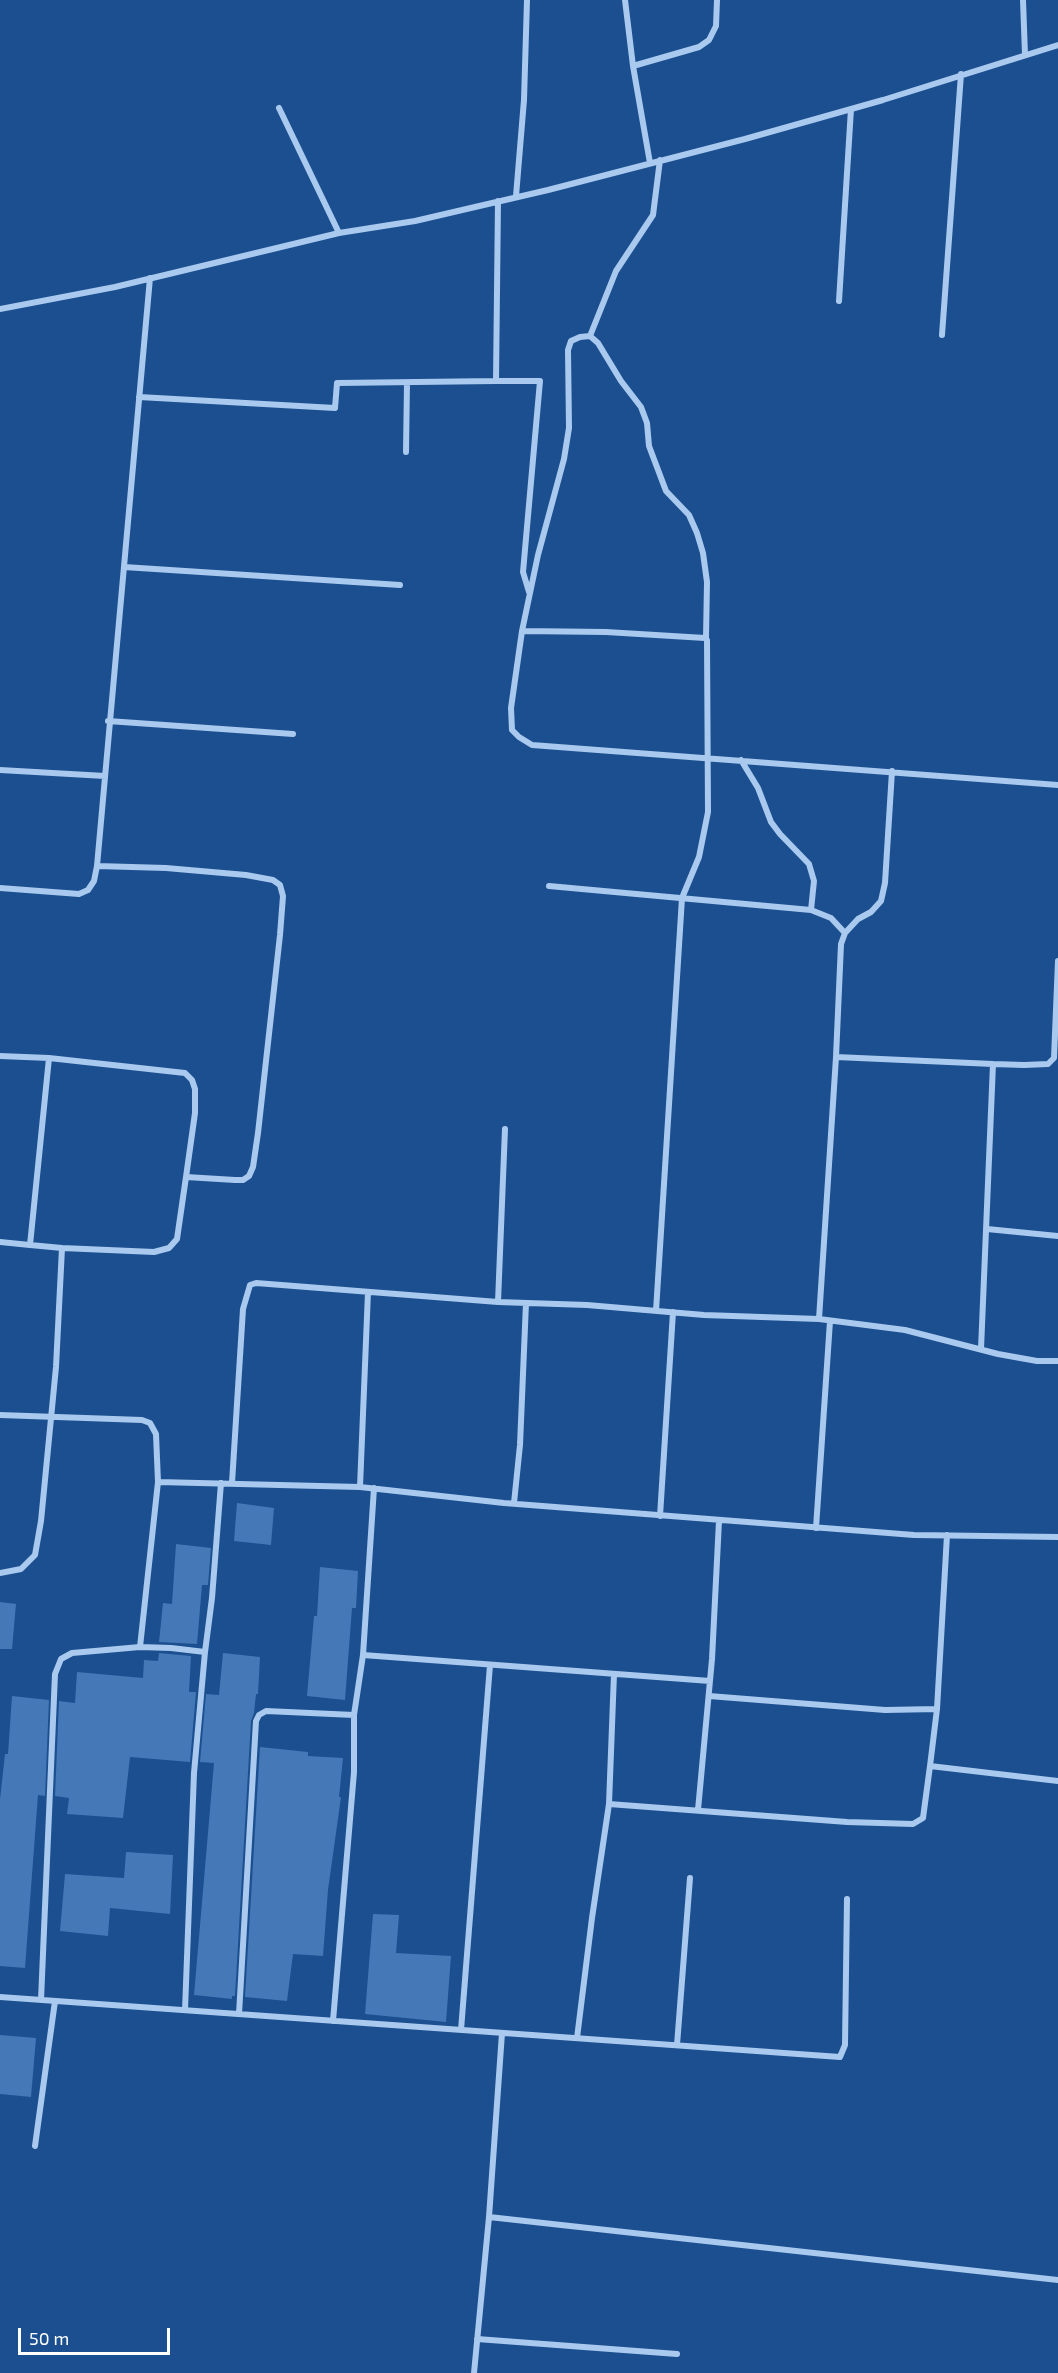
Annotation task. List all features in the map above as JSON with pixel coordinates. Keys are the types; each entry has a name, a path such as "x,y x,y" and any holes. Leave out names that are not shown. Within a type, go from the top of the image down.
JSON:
{"street":[{"path":"516,196 524,100 527,0"},
{"path":"625,0 633,66 650,163"},
{"path":"633,66 699,47 709,40 716,26 717,0"},
{"path":"1023,0 1025,55"},
{"path":"0,309 115,288 339,234 415,221 498,201 851,109 1058,45"},
{"path":"942,334 961,74"},
{"path":"279,108 339,234"},
{"path":"839,301 851,109"},
{"path":"590,336 616,271 653,215 660,160"},
{"path":"495,381 498,201"},
{"path":"0,888 79,894 88,890 97,866 108,721 150,278"},
{"path":"656,1311 682,898 699,857 708,813 707,757 706,638 707,582 703,553 697,533 689,515 666,491 649,446 647,423 641,407 621,381 598,343 590,336 572,341 568,350 569,428 564,459 522,631 511,708 512,730 532,746 707,757 1058,785"},
{"path":"139,397 335,408 337,383 540,381 523,572 530,592"},
{"path":"406,452 407,383"},
{"path":"124,567 400,585"},
{"path":"522,631 606,632 706,638"},
{"path":"108,721 293,734"},
{"path":"741,760 758,788 771,822 809,864 813,881 811,910"},
{"path":"0,770 105,776"},
{"path":"819,1319 841,944 845,933 881,901 885,883 892,771"},
{"path":"97,866 166,868 273,880 280,885 283,896 274,991 253,1167 249,1176 243,1180 186,1177"},
{"path":"549,886 811,910 831,918 845,933"},
{"path":"836,1057 993,1064 1048,1064 1054,1058 1058,961"},
{"path":"0,1056 49,1058 185,1073 192,1080 195,1089 195,1113 177,1239 168,1248 154,1252 62,1248 0,1242"},
{"path":"30,1245 49,1058"},
{"path":"981,1349 993,1064"},
{"path":"498,1302 505,1129"},
{"path":"987,1229 1058,1236"},
{"path":"0,1573 21,1569 35,1555 52,1418 62,1248"},
{"path":"232,1483 243,1309 250,1285 256,1283 498,1302 819,1319 905,1330 1017,1358 1058,1362"},
{"path":"360,1487 368,1292"},
{"path":"514,1503 520,1445 526,1303"},
{"path":"660,1516 673,1312"},
{"path":"816,1528 830,1321"},
{"path":"0,1415 142,1420 150,1423 156,1434 158,1482 140,1647"},
{"path":"158,1482 360,1487 514,1503 816,1528 947,1535 1058,1537"},
{"path":"184,2010 194,1773 221,1483"},
{"path":"333,2021 354,1772 354,1715 363,1655 374,1488"},
{"path":"698,1810 709,1696 719,1521"},
{"path":"609,1804 847,1822 913,1824 923,1818 937,1709 947,1535"},
{"path":"41,2000 55,1674 61,1659 72,1653 140,1647 205,1652"},
{"path":"363,1655 710,1681"},
{"path":"461,2030 490,1665"},
{"path":"577,2038 609,1804 615,1674"},
{"path":"709,1696 885,1710 937,1709"},
{"path":"239,2014 256,1721 266,1711 354,1715"},
{"path":"930,1766 1058,1781"},
{"path":"677,2045 690,1878"},
{"path":"0,1997 840,2057 845,2045 847,1899"},
{"path":"34,2146 55,2001"},
{"path":"474,2373 489,2217 502,2033"},
{"path":"489,2217 1058,2280"},
{"path":"477,2338 677,2354"}],"building":[{"path":"237,1503 274,1508 271,1545 234,1541"},
{"path":"176,1544 211,1548 208,1585 202,1585 197,1644 159,1642 163,1603 172,1604"},
{"path":"320,1567 358,1571 356,1608 352,1608 345,1700 307,1696 314,1616 317,1616"},
{"path":"0,1602 16,1604 12,1649 0,1649"},
{"path":"159,1653 191,1656 189,1692 196,1692 190,1762 130,1757 123,1818 67,1814 69,1798 55,1796 59,1701 75,1703 77,1672 143,1678 144,1660 158,1661"},
{"path":"223,1653 260,1657 258,1694 256,1694 251,1721 235,1996 232,1996 232,1999 194,1995 214,1763 200,1762 206,1694 219,1695"},
{"path":"12,1696 49,1700 45,1796 38,1795 25,1968 0,1966 0,1799 5,1754 8,1754"},
{"path":"260,1747 308,1752 308,1756 343,1758 339,1797 341,1797 328,1890 323,1956 293,1954 287,2001 245,1997"},
{"path":"126,1852 173,1855 170,1914 110,1908 108,1936 60,1931 65,1874 124,1878"},
{"path":"373,1914 399,1915 396,1953 451,1956 446,2022 365,2014"},
{"path":"0,2035 36,2038 31,2097 0,2094"}]}
